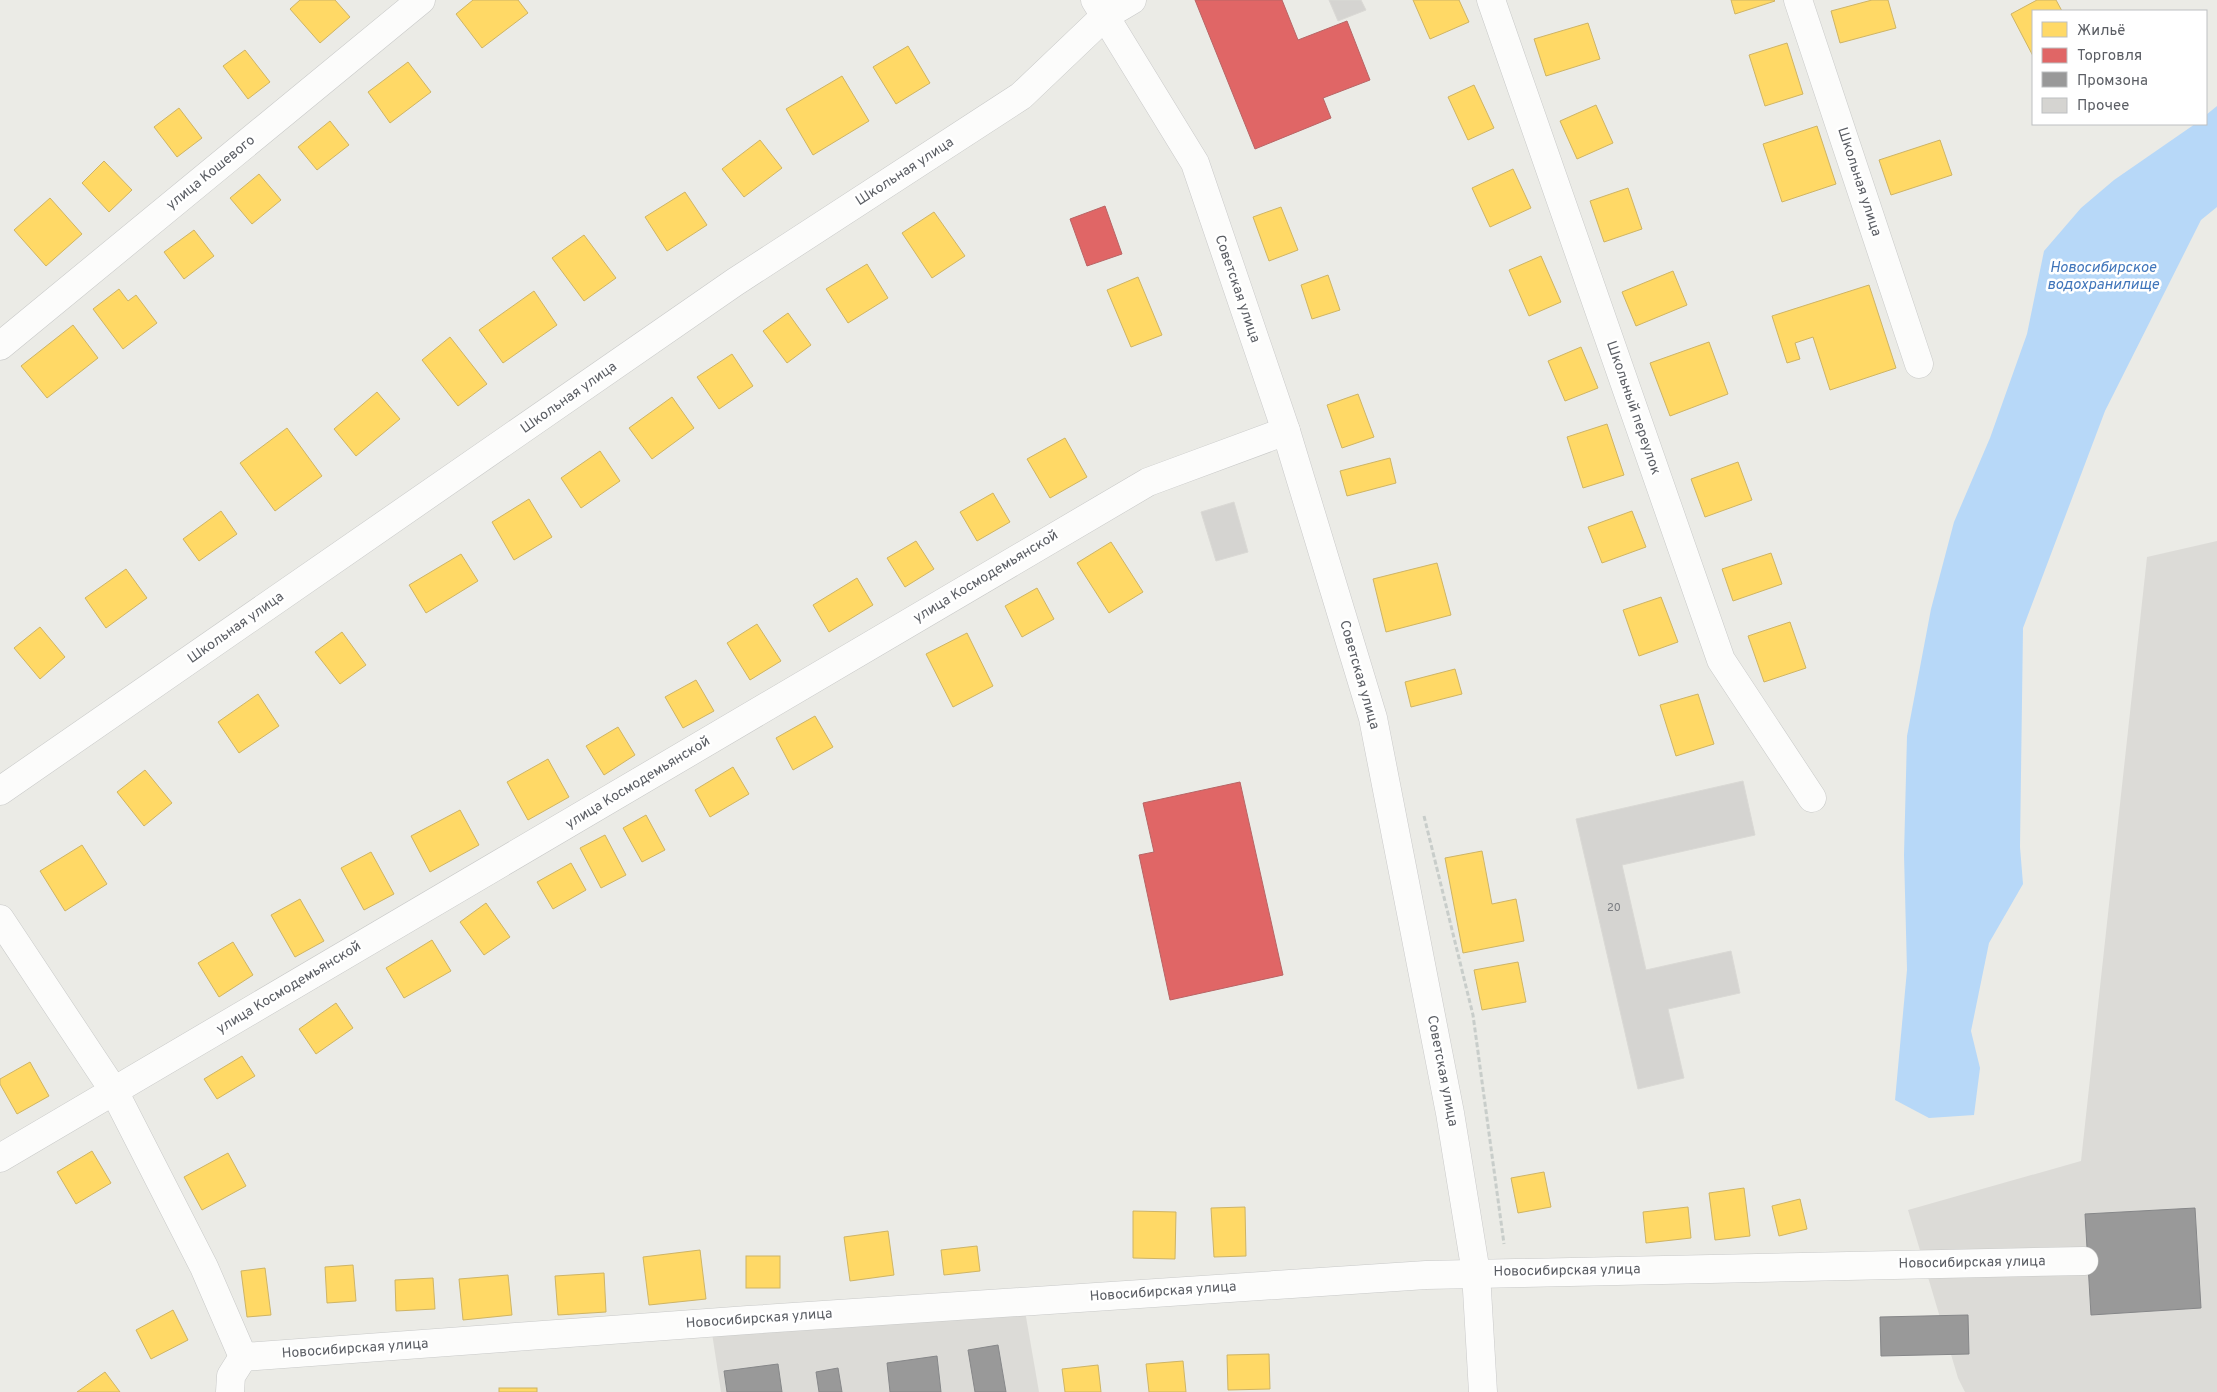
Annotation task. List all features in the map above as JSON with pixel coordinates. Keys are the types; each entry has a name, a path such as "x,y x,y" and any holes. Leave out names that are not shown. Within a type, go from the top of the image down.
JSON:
{"street":[{"name":"улица Кошевого","path":"0,346 421,0"},
{"name":"Школьная улица","path":"0,791 735,282 1021,96 1100,8 1132,0"},
{"name":"Школьный переулок","path":"1491,0 1721,660 1812,798"},
{"name":"Школьная улица","path":"1798,0 1918,364"},
{"name":"Советская улица","path":"1100,8 1195,163 1286,431 1373,718 1450,1113 1476,1273 1483,1392"},
{"name":"улица Космодемьянской","path":"0,1158 1148,482 1286,431"},
{"path":"0,919 114,1092 204,1267 230,1379"},
{"name":"Новосибирская улица","path":"230,1379 768,1318 1416,1276 1476,1273 2084,1261"}],"shaded area":[{"path":"2217,541 2217,1392 1965,1392 1958,1378 1908,1210 2081,1161 2147,557"},
{"path":"1021,1288 1039,1392 721,1392 710,1320"}],"water":[{"name":"Новосибирское водохранилище","path":"2217,106 2217,207 2201,220 2105,411 2023,628 2020,847 2023,884 1989,943 1971,1031 1980,1068 1974,1115 1929,1118 1895,1100 1907,970 1904,855 1907,736 1931,609 1954,522 1990,438 2027,334 2044,251 2081,208 2114,180 2194,125 2207,125 2207,114"}],"building: Жильё":[{"path":"300,0 335,0 350,17 320,43 290,9"},
{"path":"473,0 518,0 528,13 482,48 456,14"},
{"path":"1413,0 1459,0 1469,22 1430,39"},
{"path":"1731,0 1774,0 1775,1 1735,14"},
{"path":"1872,0 1888,0 1896,28 1840,43 1831,11"},
{"path":"2037,0 2056,0 2061,10 2032,10 2032,54 2011,14"},
{"path":"1588,23 1600,59 1546,76 1534,39"},
{"path":"1787,43 1803,94 1765,106 1749,55"},
{"path":"908,46 930,83 896,104 873,67"},
{"path":"245,50 270,82 248,99 223,66"},
{"path":"408,62 431,92 390,123 368,92"},
{"path":"842,76 869,121 813,155 786,109"},
{"path":"1474,85 1494,128 1468,140 1448,97"},
{"path":"1596,105 1613,143 1577,159 1560,121"},
{"path":"179,108 202,138 177,157 154,127"},
{"path":"330,121 349,145 317,170 298,147"},
{"path":"1817,126 1836,184 1782,202 1763,144"},
{"path":"760,140 782,168 744,197 722,169"},
{"path":"1940,140 1952,175 1891,195 1879,160"},
{"path":"104,161 132,190 109,212 82,183"},
{"path":"1513,169 1531,208 1490,227 1472,188"},
{"path":"259,174 281,200 252,224 230,198"},
{"path":"1628,188 1642,229 1604,242 1590,201"},
{"path":"685,192 707,225 667,251 645,217"},
{"path":"50,198 82,234 46,266 14,230"},
{"path":"1281,207 1298,250 1269,261 1253,217"},
{"path":"934,212 965,256 932,278 902,233"},
{"path":"194,230 214,256 184,279 164,252"},
{"path":"584,235 616,278 584,301 552,258"},
{"path":"1541,256 1561,302 1529,316 1509,270"},
{"path":"867,264 888,298 848,323 826,289"},
{"path":"1673,271 1687,305 1636,326 1622,292"},
{"path":"1328,275 1340,310 1312,319 1301,285"},
{"path":"1138,277 1162,335 1131,347 1107,290"},
{"path":"1869,285 1896,368 1830,390 1813,337 1795,343 1800,359 1787,363 1772,316"},
{"path":"119,289 128,301 136,295 157,323 123,349 93,309"},
{"path":"534,291 557,325 503,363 479,330"},
{"path":"788,313 811,345 787,363 763,331"},
{"path":"73,325 98,358 47,398 21,366"},
{"path":"450,337 487,384 458,406 422,360"},
{"path":"1709,342 1728,394 1670,416 1650,363"},
{"path":"1581,347 1598,388 1565,401 1548,361"},
{"path":"732,354 753,386 719,409 697,377"},
{"path":"377,392 400,419 356,456 334,429"},
{"path":"1358,394 1374,437 1342,448 1327,405"},
{"path":"672,397 694,428 652,459 629,428"},
{"path":"1607,424 1624,475 1583,488 1567,437"},
{"path":"287,428 322,476 275,511 240,463"},
{"path":"1065,438 1087,477 1050,498 1027,459"},
{"path":"600,451 620,481 581,508 561,478"},
{"path":"1390,458 1396,483 1347,496 1340,471"},
{"path":"1738,462 1752,500 1705,517 1691,479"},
{"path":"993,493 1010,522 977,541 960,512"},
{"path":"529,499 552,537 514,560 492,522"},
{"path":"221,511 237,534 199,561 183,539"},
{"path":"1632,511 1646,547 1602,563 1588,527"},
{"path":"916,541 934,569 905,587 887,558"},
{"path":"1111,542 1143,592 1109,613 1077,563"},
{"path":"1771,553 1782,584 1733,601 1722,569"},
{"path":"461,554 478,581 426,613 409,585"},
{"path":"1437,563 1451,615 1386,632 1373,579"},
{"path":"126,569 147,598 106,628 85,598"},
{"path":"857,578 873,605 829,632 813,605"},
{"path":"1037,588 1054,619 1022,637 1005,606"},
{"path":"1661,597 1678,642 1639,656 1623,610"},
{"path":"1790,622 1806,668 1764,682 1748,636"},
{"path":"757,624 781,661 750,680 727,643"},
{"path":"40,627 65,657 40,679 14,648"},
{"path":"342,632 366,665 340,684 315,652"},
{"path":"967,633 993,686 953,707 926,654"},
{"path":"1455,669 1462,694 1411,707 1405,682"},
{"path":"696,680 714,711 683,728 665,697"},
{"path":"258,694 279,726 239,753 218,722"},
{"path":"1698,694 1714,744 1676,756 1660,705"},
{"path":"815,716 833,747 793,770 776,738"},
{"path":"618,727 635,755 604,775 586,746"},
{"path":"548,759 569,797 528,820 507,782"},
{"path":"733,767 749,794 710,817 695,790"},
{"path":"145,770 172,803 144,826 117,792"},
{"path":"460,810 479,845 430,872 411,836"},
{"path":"646,815 665,850 642,862 623,828"},
{"path":"605,835 626,875 601,888 580,848"},
{"path":"82,845 107,884 65,911 40,871"},
{"path":"1482,851 1492,904 1516,899 1524,941 1463,953 1445,858"},
{"path":"371,852 394,894 364,910 341,868"},
{"path":"571,863 586,890 553,909 537,882"},
{"path":"300,899 324,941 295,957 271,915"},
{"path":"486,903 510,937 484,955 460,922"},
{"path":"432,940 451,971 404,998 386,968"},
{"path":"233,942 253,975 219,997 198,963"},
{"path":"1518,962 1526,1002 1482,1010 1474,970"},
{"path":"336,1003 353,1028 316,1054 299,1029"},
{"path":"242,1056 255,1076 217,1099 204,1079"},
{"path":"30,1062 49,1096 17,1114 0,1084 0,1079"},
{"path":"92,1151 111,1183 76,1204 57,1172"},
{"path":"228,1153 246,1186 202,1210 184,1177"},
{"path":"1544,1172 1551,1207 1518,1213 1511,1178"},
{"path":"1744,1188 1750,1236 1715,1240 1709,1193"},
{"path":"1800,1199 1807,1229 1779,1236 1772,1206"},
{"path":"1245,1207 1246,1256 1214,1257 1211,1208"},
{"path":"1688,1207 1691,1238 1646,1243 1643,1212"},
{"path":"1133,1211 1176,1212 1175,1259 1133,1258"},
{"path":"888,1231 894,1275 850,1281 844,1237"},
{"path":"977,1246 980,1271 944,1275 941,1250"},
{"path":"700,1250 706,1299 649,1305 643,1257"},
{"path":"746,1256 780,1256 780,1288 746,1288"},
{"path":"353,1265 356,1301 327,1303 325,1267"},
{"path":"265,1268 271,1315 247,1317 241,1271"},
{"path":"604,1273 606,1312 558,1315 555,1276"},
{"path":"508,1275 512,1315 463,1320 459,1279"},
{"path":"433,1278 435,1309 396,1311 395,1280"},
{"path":"173,1310 188,1340 151,1359 136,1330"},
{"path":"1269,1354 1270,1389 1228,1390 1227,1355"},
{"path":"1183,1361 1186,1392 1149,1392 1146,1364"},
{"path":"1098,1365 1101,1392 1065,1392 1062,1369"},
{"path":"105,1372 120,1392 77,1392"},
{"path":"499,1388 537,1388 537,1392 499,1392"}],"building: Торговля":[{"path":"1195,0 1282,0 1298,40 1347,21 1370,80 1323,98 1331,118 1255,149"},
{"path":"1105,206 1122,254 1087,266 1070,219"},
{"path":"1240,782 1283,975 1170,1000 1139,855 1154,852 1143,803"}],"building: Промзона":[{"path":"2195,1208 2201,1308 2091,1315 2085,1214"},
{"path":"1968,1315 1969,1354 1881,1356 1880,1317"},
{"path":"998,1345 1006,1392 975,1392 968,1350"},
{"path":"937,1356 941,1392 890,1392 887,1363"},
{"path":"778,1364 782,1392 727,1392 724,1371"},
{"path":"838,1368 842,1392 819,1392 816,1372"}],"building: Прочее":[{"path":"1329,0 1361,0 1366,10 1338,21"},
{"path":"1234,502 1248,552 1216,561 1201,512"},
{"path":"1743,781 1755,835 1622,865 1646,970 1731,951 1740,993 1668,1009 1684,1078 1638,1089 1576,819"}]}
